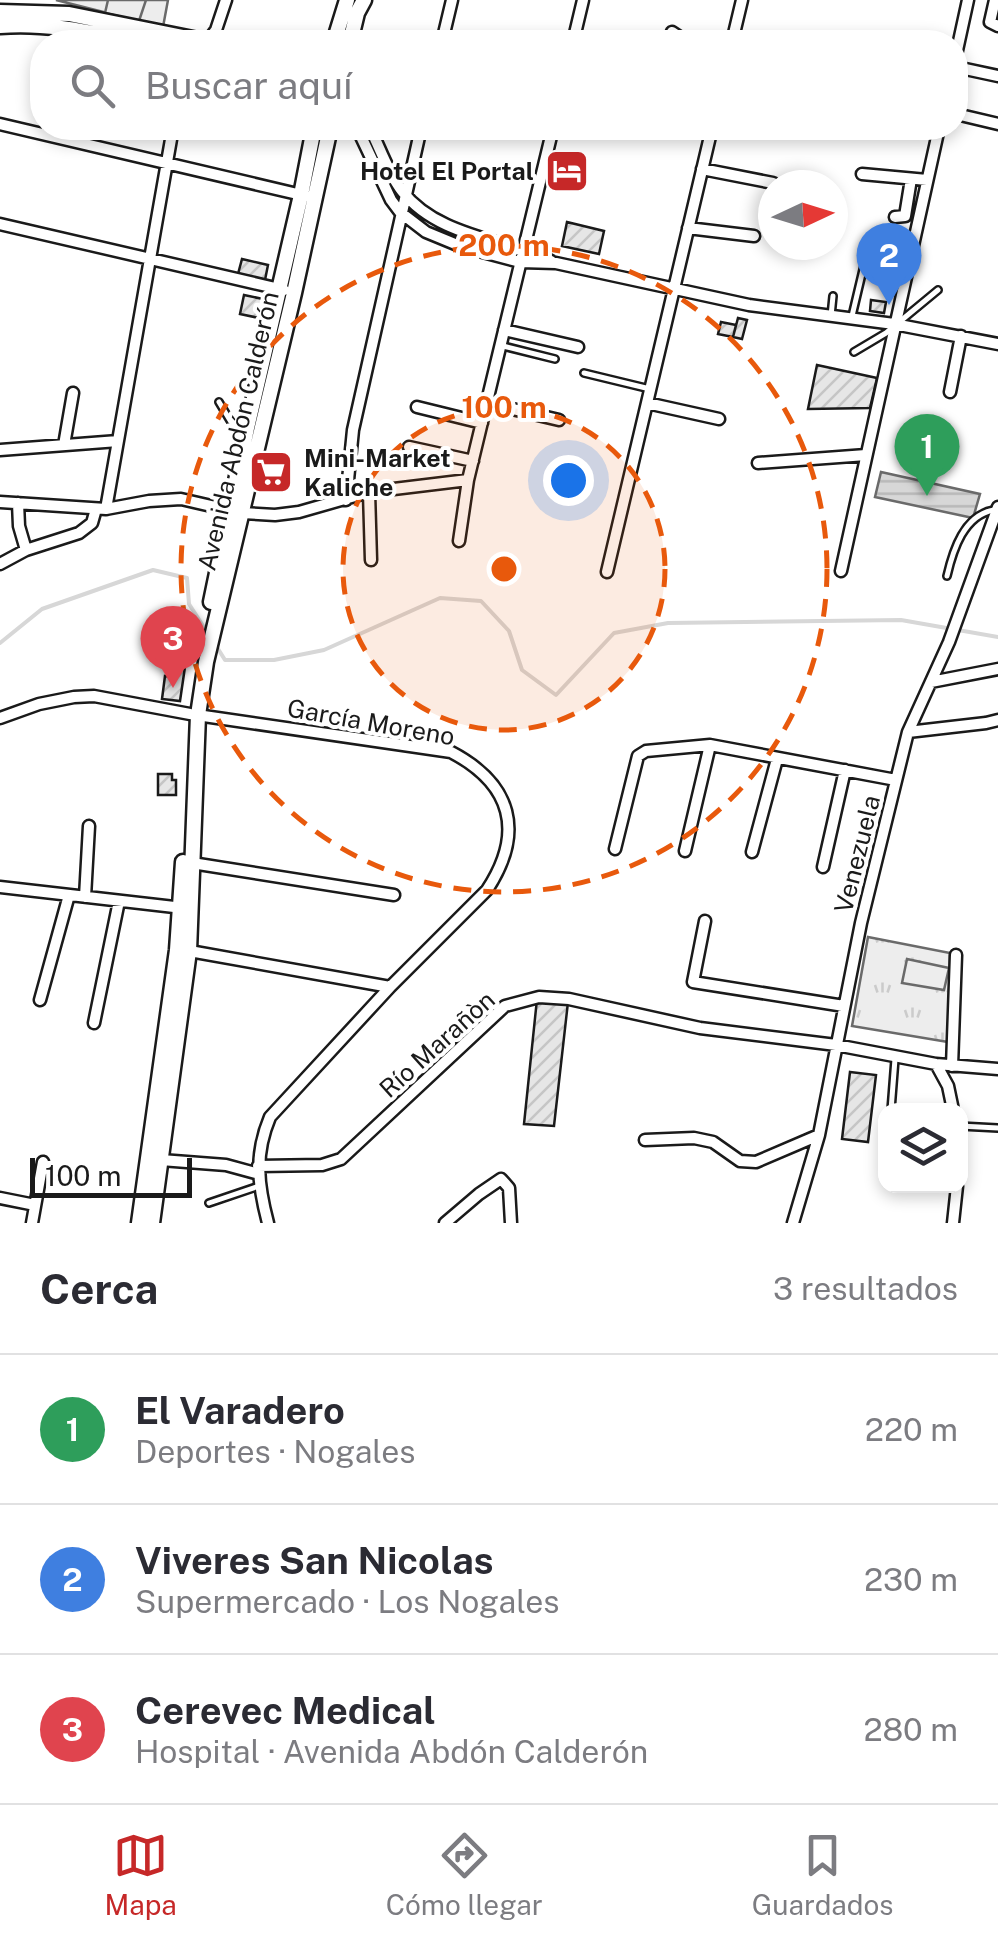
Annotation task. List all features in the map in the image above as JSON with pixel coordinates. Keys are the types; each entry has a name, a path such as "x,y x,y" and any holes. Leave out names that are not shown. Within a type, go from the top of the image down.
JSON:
{"main road":[{"path":"353,30 364,0"},
{"path":"338,30 347,1"},
{"path":"0,12 69,14 148,30"},
{"path":"0,26 26,24 78,30"},
{"name":"Avenida Abdón Calderón","path":"308,196 313,140"},
{"name":"Avenida Abdón Calderón","path":"152,1223 183,950 194,714 202,661 308,196 326,140"},
{"name":"Avenida Abdón Calderón","path":"236,511 246,428 287,291"},
{"name":"Avenida Abdón Calderón","path":"185,908 192,863 194,714"},
{"name":"Avenida Abdón Calderón","path":"138,1223 183,950"}],"street":[{"path":"216,30 226,0"},
{"path":"445,30 452,0"},
{"path":"576,30 583,0"},
{"path":"735,30 742,0"},
{"path":"961,30 968,0 994,3 990,24 998,26"},
{"path":"968,70 998,76"},
{"path":"968,117 998,124"},
{"path":"0,124 30,131"},
{"path":"66,140 308,196"},
{"path":"0,564 26,550 80,533 101,509 118,441 171,140"},
{"path":"363,140 400,212 426,232 460,246 520,262 556,263 749,305 894,324 998,344"},
{"path":"376,140 405,195 435,218 473,236 524,249 556,263"},
{"path":"346,500 353,430 417,140"},
{"path":"459,540 468,480 549,140"},
{"path":"607,572 709,140"},
{"path":"841,570 936,140"},
{"path":"702,168 758,180"},
{"path":"862,174 927,180"},
{"path":"895,216 905,216 911,179"},
{"path":"0,224 287,291"},
{"path":"688,228 754,236"},
{"path":"504,330 578,347"},
{"path":"950,392 960,336"},
{"path":"64,445 73,393"},
{"path":"487,403 559,420"},
{"path":"648,403 718,418"},
{"path":"416,408 482,423"},
{"path":"0,450 118,441"},
{"path":"409,447 473,461"},
{"path":"758,463 866,455"},
{"path":"0,502 101,509 181,499 275,515 369,492 468,480"},
{"path":"369,492 371,560"},
{"path":"18,503 26,550"},
{"name":"Venezuela","path":"793,1223 819,1136 861,923 908,732 949,642 998,508"},
{"path":"932,682 998,669"},
{"name":"García Moreno","path":"0,718 39,704 82,696 108,697 194,714 451,752 482,771 496,787 505,809 508,848 488,890 390,987 270,1117 264,1130 259,1175 268,1223"},
{"path":"908,732 998,720"},
{"path":"616,850 641,753 710,745 896,780"},
{"path":"685,851 710,745"},
{"path":"752,852 778,759"},
{"path":"823,867 846,770"},
{"path":"85,897 89,826"},
{"path":"192,863 394,895"},
{"path":"0,887 185,908"},
{"path":"40,1000 69,895"},
{"path":"94,1023 119,901"},
{"path":"705,920 693,982 844,1006"},
{"path":"183,950 390,987"},
{"path":"952,1066 956,954"},
{"name":"Río Marañòn","path":"160,1160 226,1165 259,1175 341,1159 505,1006 539,996 700,1028 836,1044 936,1064 998,1069"},
{"path":"936,1064 952,1103"},
{"path":"644,1140 694,1138 713,1142 740,1160 756,1162 819,1136"},
{"path":"32,1223 43,1162"},
{"path":"446,1223 502,1179 509,1188 511,1223"},
{"path":"952,1223 956,1193"},
{"path":"0,1198 36,1205"}],"lane":[{"path":"338,0 347,1"},
{"path":"851,318 871,236"},
{"path":"854,352 938,290"},
{"path":"830,316 833,296"},
{"path":"500,345 554,359"},
{"path":"584,373 650,389"},
{"path":"219,402 231,422 246,428"},
{"path":"947,576 960,536 982,513 998,508"},
{"path":"892,1103 895,1056"},
{"path":"968,1126 998,1128"},
{"path":"209,1203 259,1175"}],"green space":[{"path":"56,0 168,0 163,27"},
{"path":"868,937 950,953 948,1042 852,1026"}],"shaded area":[{"path":"108,0 146,0 139,21 105,13"},
{"path":"881,472 980,494 973,518 875,497"},
{"path":"907,959 949,968 944,990 902,983"}],"building":[{"name":"Hotel El Portal","path":"560,160 578,165 574,182 555,178"},
{"path":"567,222 604,231 599,254 562,246"},
{"path":"242,259 268,265 265,280 238,274"},
{"path":"244,295 263,299 259,318 240,314"},
{"path":"871,300 886,302 884,313 870,311"},
{"path":"738,318 747,320 742,339 733,337"},
{"path":"721,322 736,325 733,337 718,334"},
{"path":"817,365 877,378 870,408 808,409"},
{"name":"Mini-Market Kaliche","path":"266,463 278,465 276,481 264,479"},
{"path":"175,658 186,660 180,701 162,699 165,676 173,677"},
{"path":"158,774 172,774 176,795 158,795"},
{"path":"537,999 568,1002 554,1126 524,1124"},
{"path":"850,1072 876,1075 868,1142 842,1139"}],"waterway":[{"path":"0,643 42,609 153,570 187,578 189,604 207,632"},
{"path":"215,644 225,660 274,660 324,650 440,598 481,601 509,631 522,670 556,695 614,633 668,623 901,620 998,637"}],"place":[{"name":"Hotel El Portal","path":"567,171"},
{"name":"Viveres San Nicolas","path":"889,305"},
{"name":"Mini-Market Kaliche","path":"271,472"},
{"name":"El Varadero","path":"927,496"},
{"name":"Cerevec Medical","path":"173,688"}]}
